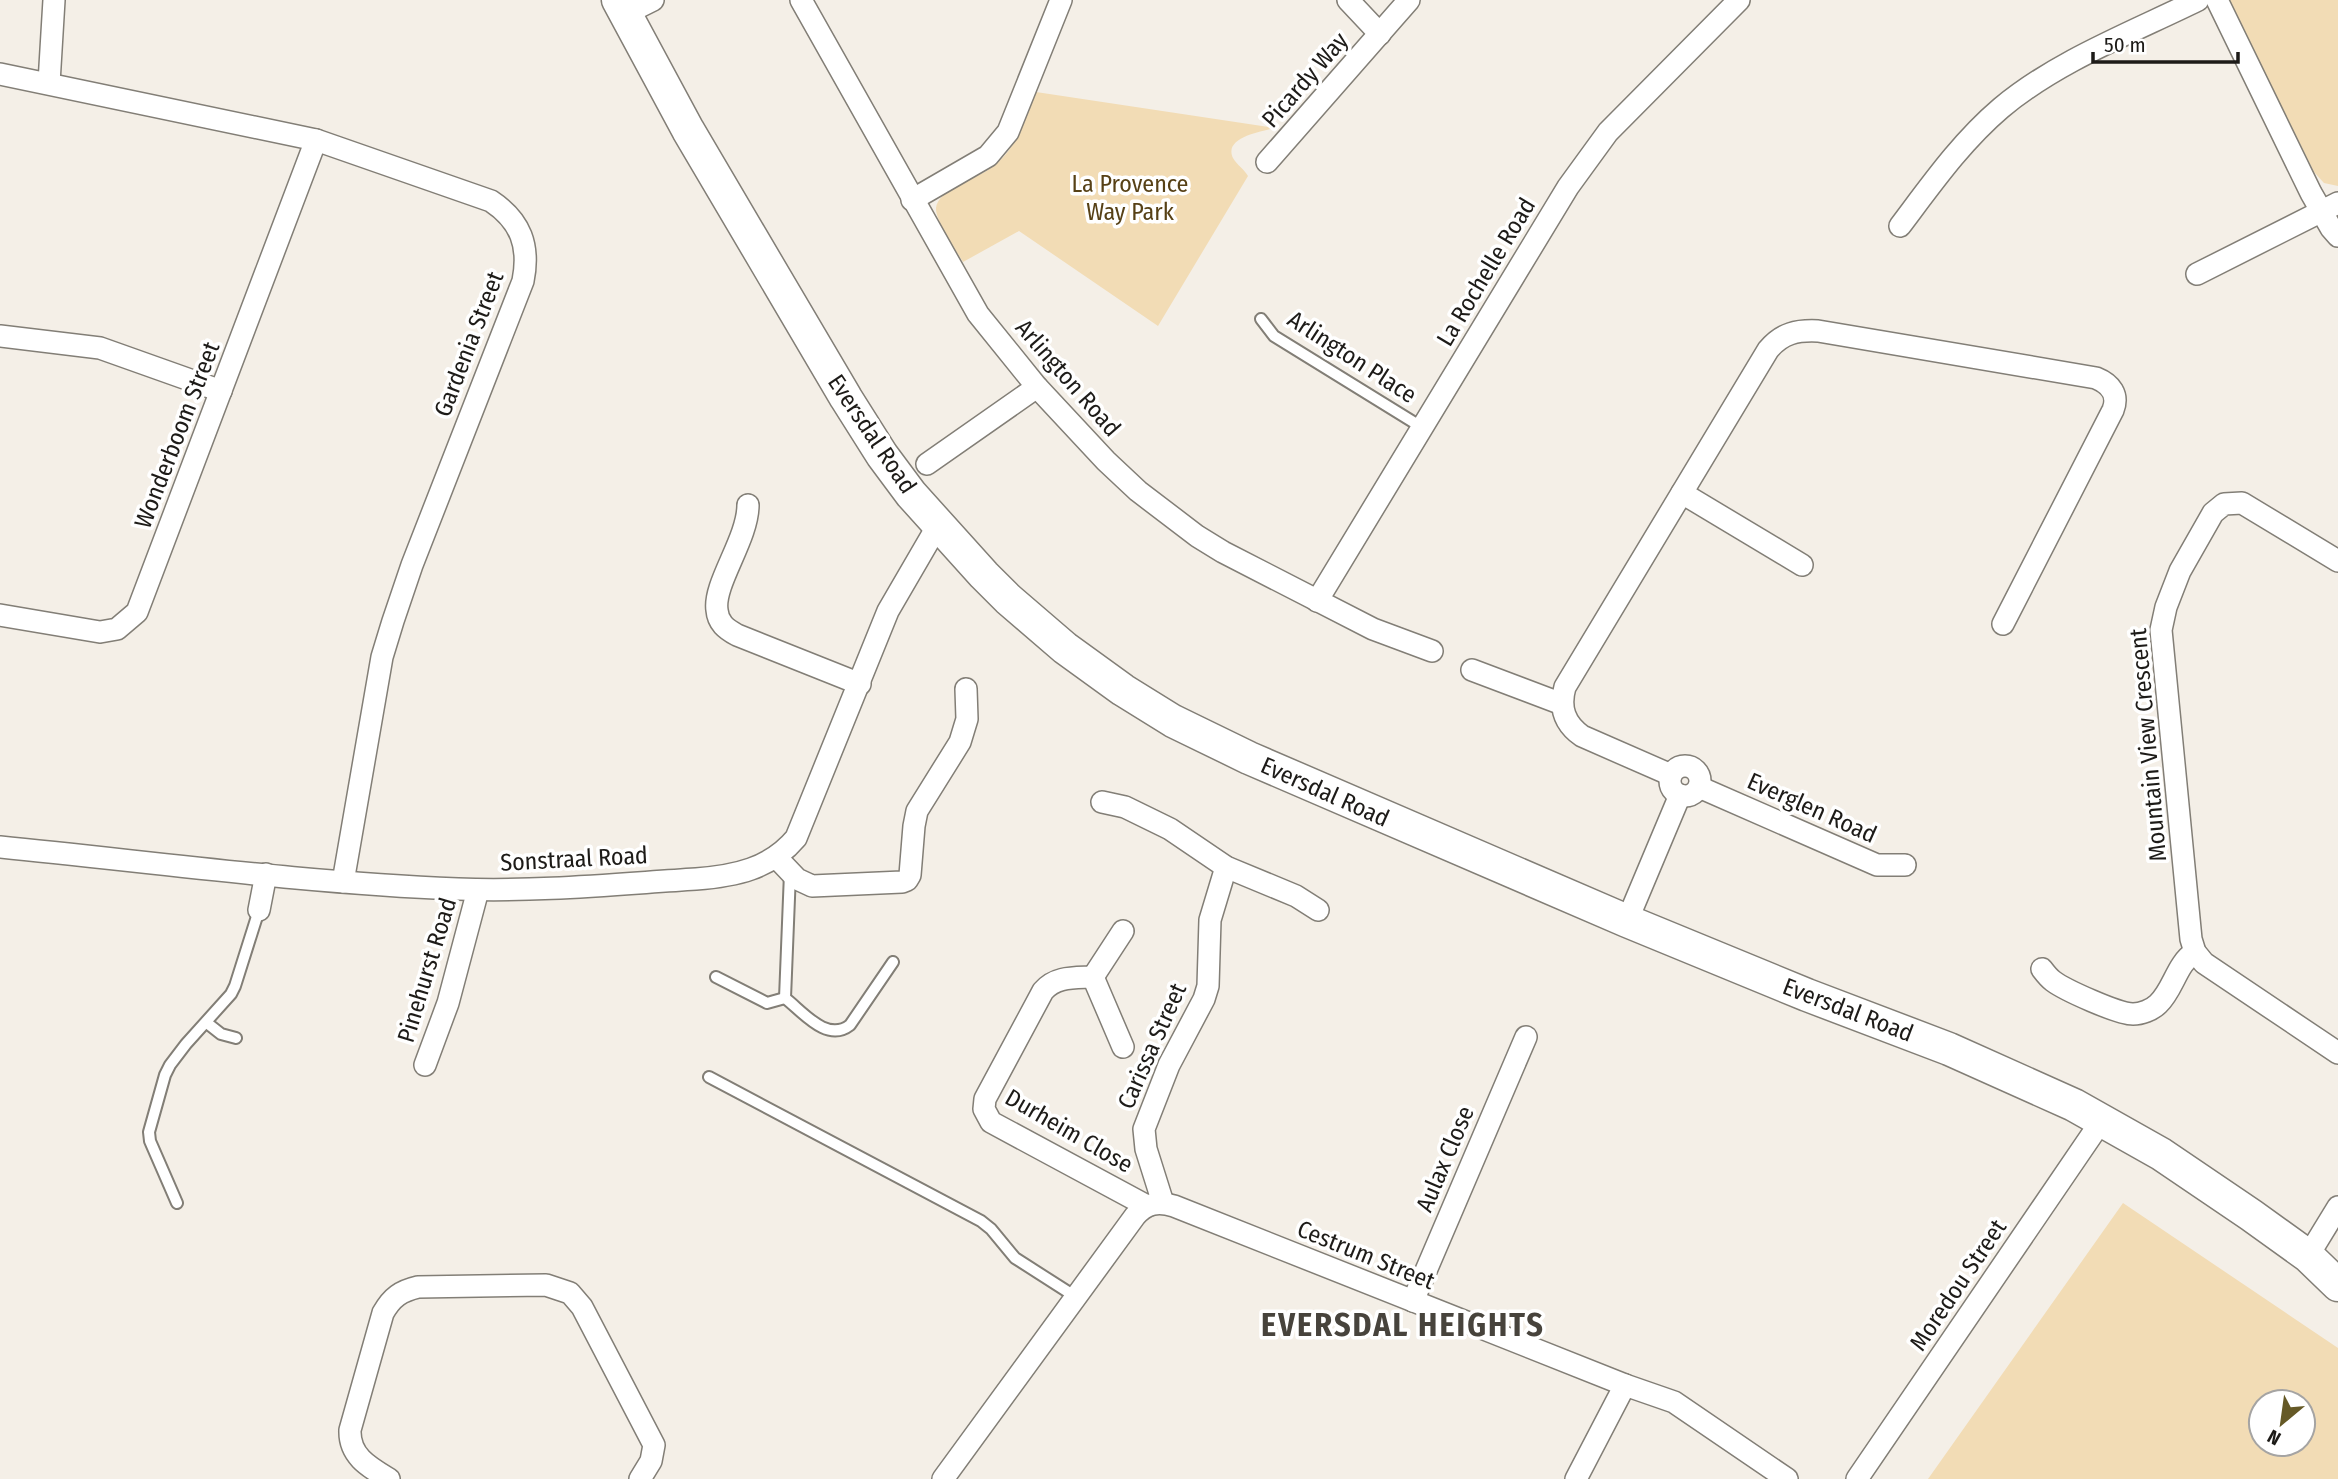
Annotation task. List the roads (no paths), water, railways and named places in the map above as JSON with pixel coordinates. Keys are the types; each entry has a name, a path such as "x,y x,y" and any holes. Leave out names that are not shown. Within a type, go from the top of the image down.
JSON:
{"street":[{"path":"49,83 54,0"},
{"name":"Arlington Road","path":"801,0 978,314 1037,387 1114,469 1198,536 1373,629 1432,651"},
{"path":"912,200 988,156 1003,139 1014,120 1061,0"},
{"path":"1348,0 1380,34"},
{"name":"Picardy Way","path":"1267,162 1409,0"},
{"name":"La Rochelle Road","path":"1317,601 1568,187 1608,132 1739,0"},
{"path":"1900,226 1959,150 2002,107 2058,69 2198,0"},
{"path":"2217,0 2330,206 2338,236"},
{"name":"Eversdal Road","path":"632,4 688,130 882,455 911,494 939,525 1007,599 1040,628 1123,690 1173,721 1325,792 1628,921 2045,1090 2102,1120 2323,1258 2338,1285"},
{"name":"Gardenia Street","path":"0,74 316,140 491,201 506,211 513,220 525,246 523,281 412,565 382,657 343,882"},
{"name":"Wonderboom Street","path":"0,615 100,632 117,629 132,618 142,604 316,140"},
{"path":"2197,274 2330,206"},
{"path":"1628,921 1690,791 1672,789 1671,775 1582,736 1569,724 1562,704 1565,687 1768,350 1782,337 1802,330 1818,331 2104,381 2114,393 2113,410 2003,624"},
{"path":"0,336 100,348 221,391"},
{"path":"927,464 1037,387"},
{"path":"1682,493 1802,565"},
{"name":"Mountain View Crescent","path":"2195,952 2191,939 2161,643 2166,607 2180,571 2213,513 2218,507 2230,502 2242,503 2338,561"},
{"path":"748,505 744,530 718,594 716,609 723,626 737,635 860,684"},
{"name":"Sonstraal Road","path":"0,847 343,882 478,890 725,877 757,868 783,865 802,827 893,600 939,525"},
{"path":"1472,670 1562,704"},
{"path":"783,865 797,879 812,887 906,880 910,875 917,811 960,742 967,719 967,689"},
{"name":"Everglen Road","path":"1690,791 1877,865 1905,865"},
{"path":"1102,802 1125,807 1170,829 1226,867 1296,896 1318,910"},
{"name":"Carissa Street","path":"1155,1204 1143,1139 1144,1129 1165,1073 1204,999 1208,986 1210,920 1226,867"},
{"path":"259,910 266,874"},
{"name":"Pinehurst Road","path":"425,1066 448,1003 478,890"},
{"path":"1122,931 1093,977 1124,1047"},
{"path":"2042,969 2053,981 2120,1012 2143,1013 2159,1004 2186,958 2195,952 2204,962 2338,1053"},
{"name":"Durheim Close","path":"1093,977 1058,980 1042,991 985,1099 984,1109 991,1122 1155,1204"},
{"name":"Aulax Close","path":"1413,1301 1526,1037"},
{"name":"Moredou Street","path":"1857,1479 2102,1120"},
{"path":"943,1479 1132,1220 1155,1204"},
{"name":"Cestrum Street","path":"1155,1204 1674,1402 1787,1479"},
{"path":"2323,1258 2338,1207"},
{"path":"390,1479 362,1461 352,1448 350,1438 357,1404 386,1306 400,1292 418,1287 546,1285 570,1293 582,1307 654,1445 651,1461 640,1479"},
{"path":"1576,1479 1625,1385"}],"lane":[{"name":"Arlington Place","path":"1261,319 1274,335 1423,428"},
{"path":"783,865 785,998 823,1029 833,1032 843,1030 850,1025 893,962"},
{"path":"177,1203 150,1141 149,1132 164,1075 186,1044 235,986 259,910"},
{"path":"716,977 768,1003 785,998"},
{"path":"206,1023 221,1034 236,1038"},
{"path":"709,1077 981,1221 1015,1258 1076,1297"}],"district":[{"name":"EVERSDAL HEIGHTS","path":"1403,1325"}],"park label":[{"name":"La Provence Way Park","path":"1130,198"}]}
